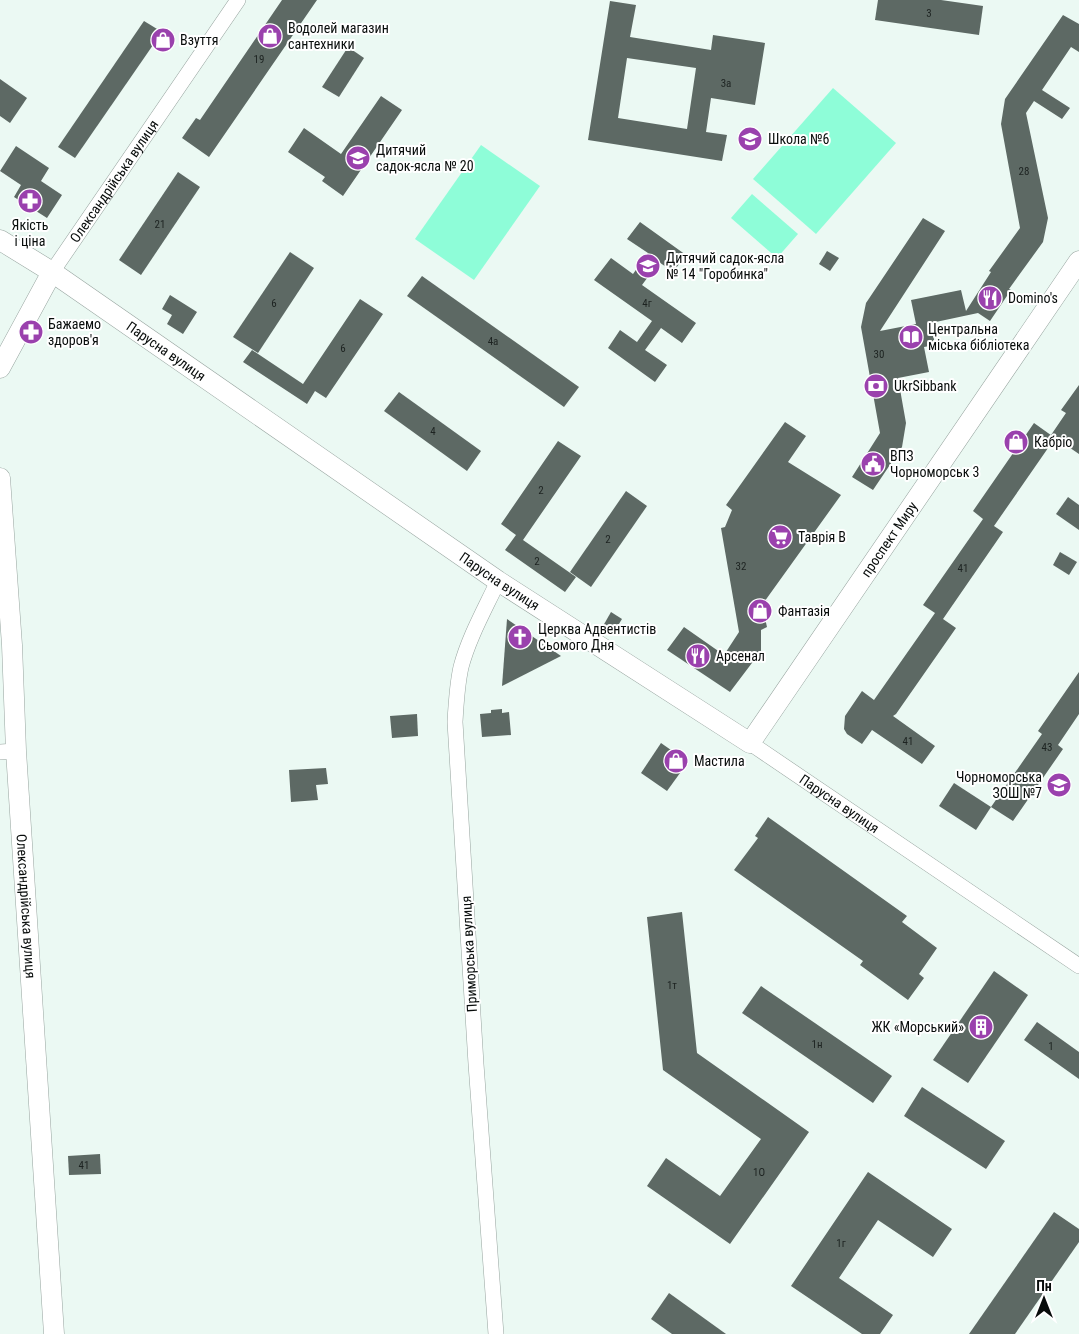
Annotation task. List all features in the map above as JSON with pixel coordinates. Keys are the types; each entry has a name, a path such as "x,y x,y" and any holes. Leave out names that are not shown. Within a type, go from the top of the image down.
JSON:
{"street":[{"name":"Олександрійська вулиця","path":"0,368 52,272 238,0"},
{"name":"Парусна вулиця","path":"0,240 52,272 498,581 750,743 1079,966"},
{"name":"проспект Миру","path":"750,743 1079,261"},
{"name":"Олександрійська вулиця","path":"0,478 12,645 8,752 54,1334"},
{"name":"Приморська вулиця","path":"496,1334 476,1064 455,722 456,698 461,668 469,644 498,581"}],"green space":[{"path":"833,88 896,143 816,234 753,179"},
{"path":"481,145 540,186 474,280 415,239"},
{"path":"752,194 798,234 777,258 731,218"}],"building":[{"path":"282,0 317,0 209,157 182,138 196,118 200,120"},
{"path":"878,0 941,0 983,6 979,35 875,20"},
{"path":"610,1 636,5 630,37 711,50 713,35 765,43 755,105 711,98 706,132 727,135 722,161 588,140","holes":["627,58 696,68 687,129 618,118"]},
{"path":"1063,15 1079,24 1079,52 1071,47 1042,90 1070,108 1062,119 1034,101 1026,113 1048,218 1043,242 1009,289 1011,290 990,321 978,313 931,323 935,345 924,347 929,372 898,378 906,423 902,447 873,490 852,477 880,433 861,327 866,303 923,218 945,231 880,331 916,324 911,300 961,290 966,311 991,272 989,271 1020,228 1001,124 1005,99"},
{"path":"144,21 162,32 75,158 58,147"},
{"path":"348,47 364,58 339,97 322,87"},
{"path":"0,79 27,98 10,123 0,116"},
{"path":"381,96 402,110 343,196 322,181 325,177 288,152 304,128 341,154"},
{"path":"16,146 49,168 41,181 62,195 47,218 14,197 21,185 0,171"},
{"path":"178,172 200,187 141,275 119,260"},
{"path":"640,222 686,255 673,272 659,262 642,285 696,323 682,343 661,328 645,350 667,365 655,382 608,348 620,330 637,342 652,321 594,280 611,258 633,274 648,253 627,239"},
{"path":"827,251 839,258 830,271 819,264"},
{"path":"290,252 314,268 258,353 233,337"},
{"path":"422,276 579,387 564,407 407,296"},
{"path":"170,295 197,312 183,334 167,324 172,315 162,309"},
{"path":"360,299 383,314 326,398 315,391 307,404 243,362 252,350 303,384"},
{"path":"1079,385 1079,454 1051,435 1066,413 1061,410"},
{"path":"399,392 481,451 467,471 384,411"},
{"path":"785,422 806,436 788,462 841,495 762,605 767,627 761,630 761,651 730,692 667,650 684,627 724,655 739,632 721,528 725,527 732,510 726,505"},
{"path":"1034,423 1055,438 994,526 1003,532 943,619 956,628 893,716 935,746 922,764 872,730 862,744 847,734 844,729 845,716 862,691 874,700 935,613 923,605 983,519 973,511"},
{"path":"558,441 581,456 523,540 576,577 565,592 505,550 516,535 501,524"},
{"path":"626,491 647,506 591,587 570,572"},
{"path":"1068,497 1079,505 1079,530 1056,514"},
{"path":"1060,552 1077,562 1069,575 1053,565"},
{"path":"611,612 622,619 614,632 603,626"},
{"name":"Церква Адвентистів Сьомого Дня","path":"507,619 561,656 502,686"},
{"path":"1079,672 1079,714 1058,745 1063,749 1013,821 991,807 1042,734 1038,731"},
{"path":"502,709 502,713 509,712 511,735 482,737 480,714"},
{"path":"417,714 418,736 392,738 390,716"},
{"path":"661,743 688,762 667,791 641,773"},
{"path":"326,768 328,784 316,785 318,800 291,802 289,770"},
{"path":"954,783 991,807 976,830 939,806"},
{"path":"768,817 907,916 902,922 937,948 919,974 924,978 908,1000 860,965 863,961 734,870 758,838 755,836"},
{"path":"682,912 697,1053 809,1132 730,1244 647,1186 666,1158 720,1196 761,1139 663,1070 647,917"},
{"name":"ЖК «Морський»","path":"994,971 1028,995 968,1083 933,1060"},
{"path":"761,986 892,1076 873,1103 742,1013"},
{"path":"1037,1022 1079,1052 1079,1079 1024,1040"},
{"path":"922,1087 1005,1141 986,1169 904,1116"},
{"path":"100,1154 101,1174 69,1175 68,1156"},
{"path":"868,1172 952,1229 933,1257 878,1220 839,1278 893,1315 880,1334 862,1334 791,1286"},
{"path":"1054,1212 1079,1229 1079,1242 1015,1334 969,1334"},
{"path":"669,1293 726,1334 672,1334 651,1319"}],"place":[{"name":"Водолей магазин сантехники","path":"270,36"},
{"name":"Взуття","path":"163,40"},
{"name":"Школа №6","path":"750,139"},
{"name":"Дитячий садок-ясла № 20","path":"358,158"},
{"name":"Якість і ціна","path":"30,201"},
{"name":"Дитячий садок-ясла № 14 \"Горобинка\"","path":"648,266"},
{"name":"Domino's","path":"990,298"},
{"name":"Бажаемо здоров'я","path":"31,332"},
{"name":"Центральна міська бібліотека","path":"911,337"},
{"name":"UkrSibbank","path":"876,386"},
{"name":"Кабріо","path":"1016,442"},
{"name":"ВПЗ Чорноморськ 3","path":"873,464"},
{"name":"Таврія В","path":"780,537"},
{"name":"Фантазія","path":"760,611"},
{"name":"Церква Адвентистів Сьомого Дня","path":"520,637"},
{"name":"Арсенал","path":"698,656"},
{"name":"Мастила","path":"676,761"},
{"name":"Чорноморська ЗОШ №7","path":"1059,785"},
{"name":"ЖК «Морський»","path":"981,1027"}]}
